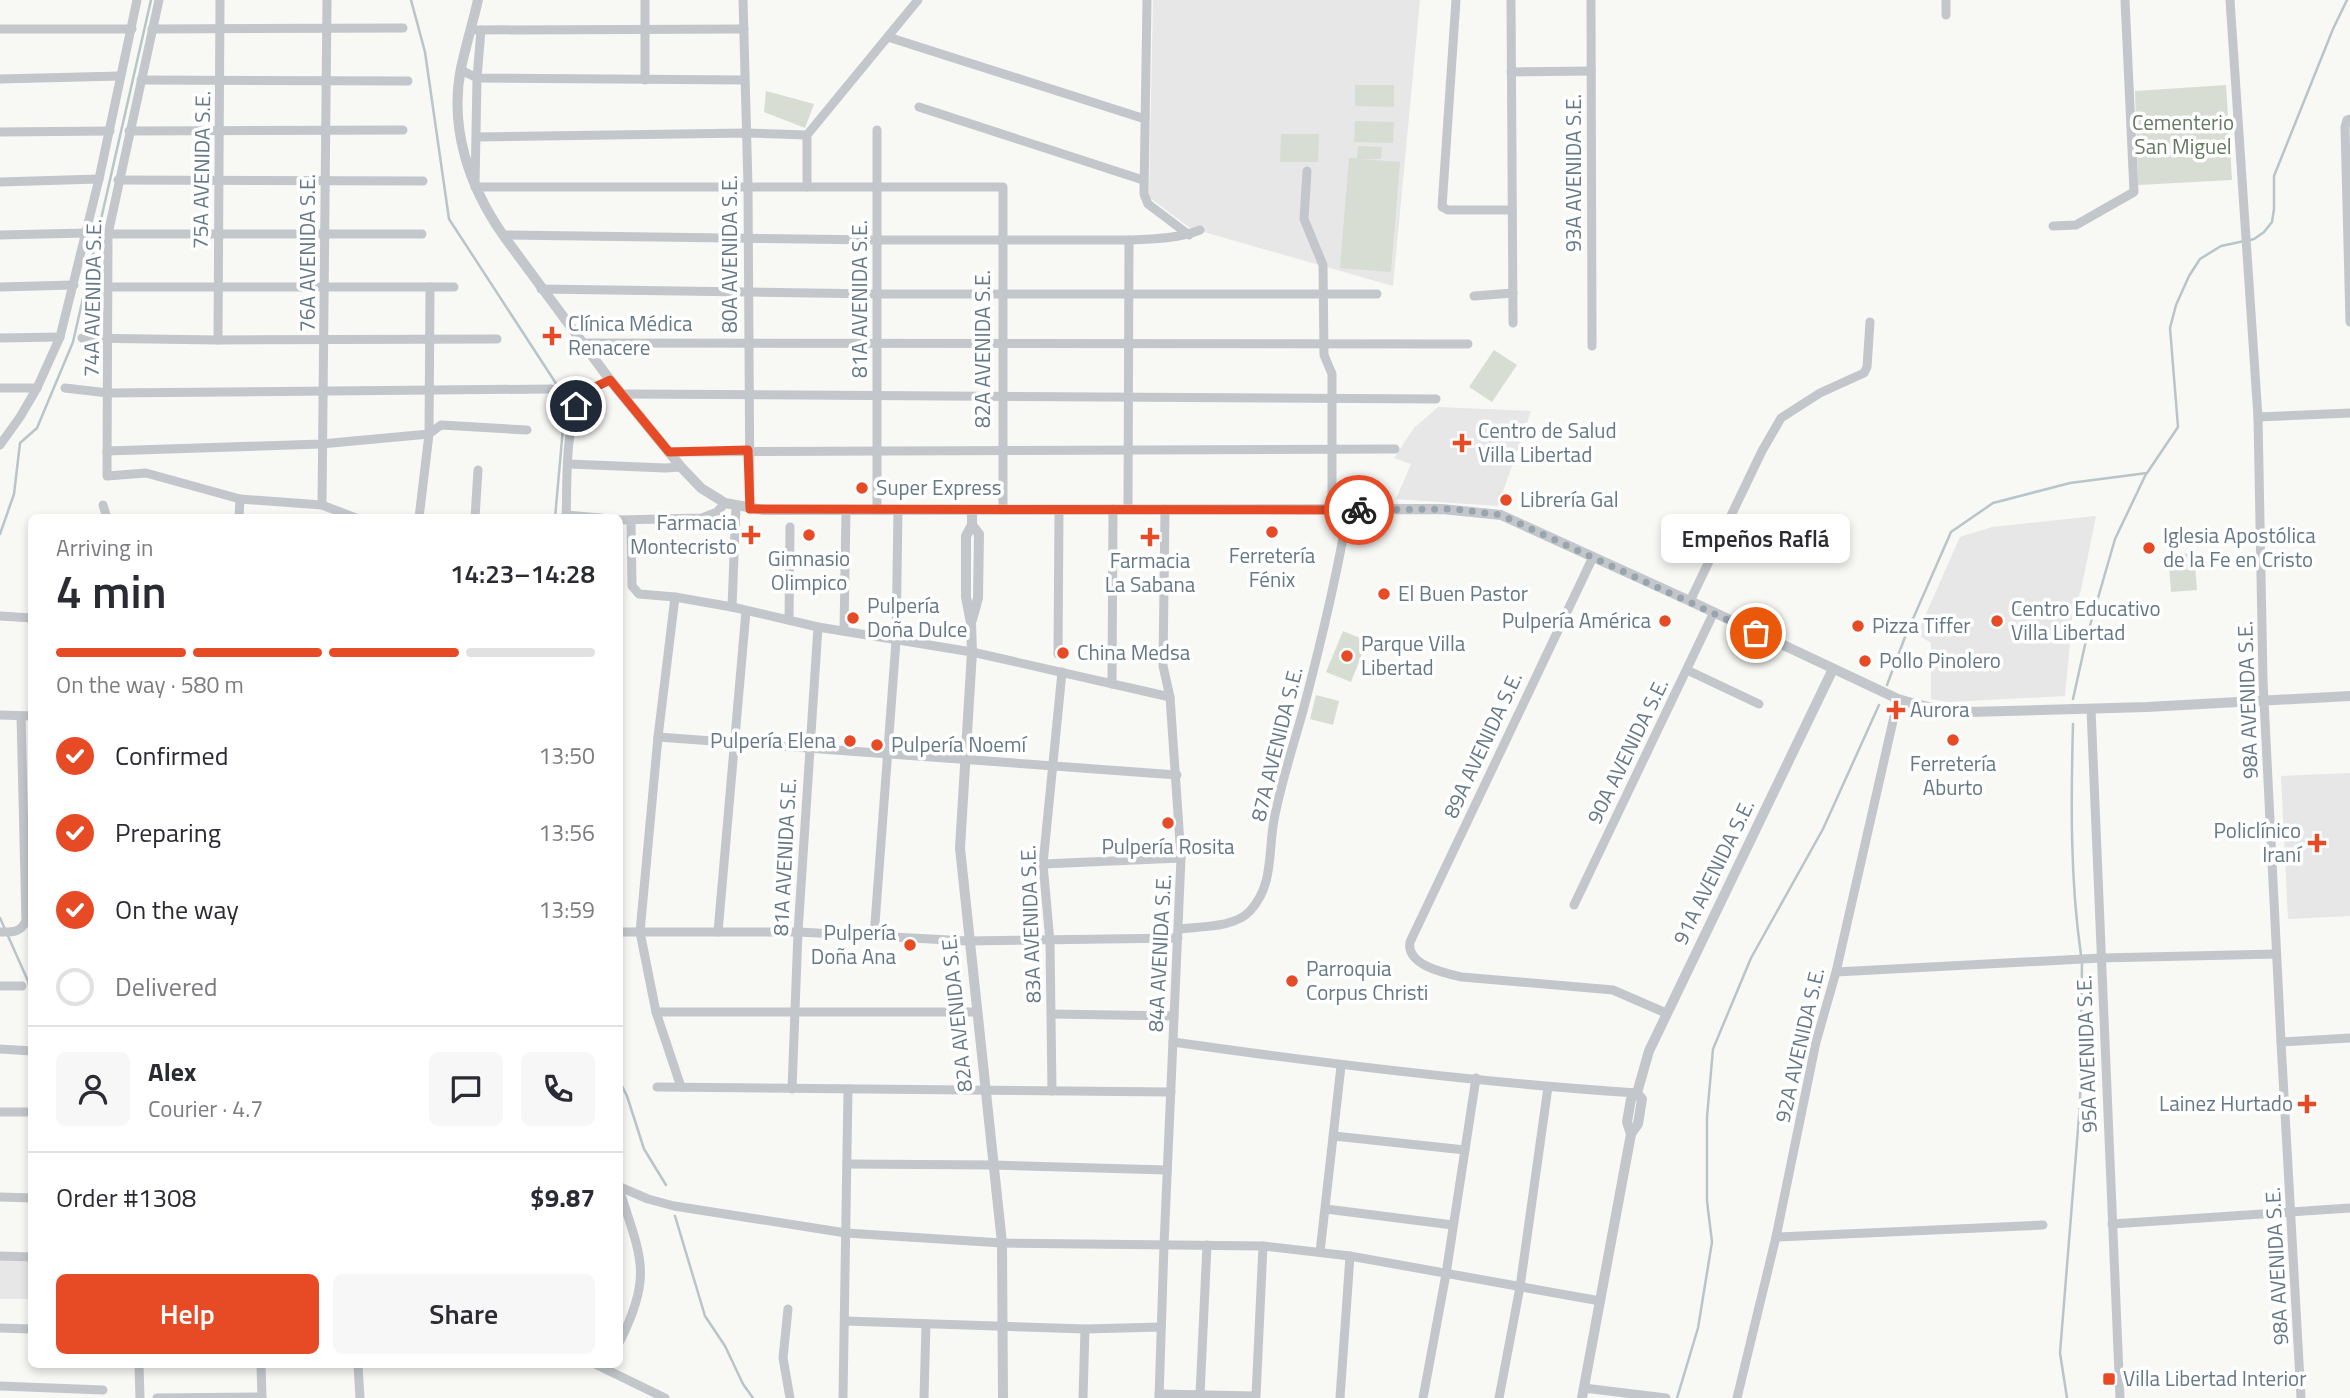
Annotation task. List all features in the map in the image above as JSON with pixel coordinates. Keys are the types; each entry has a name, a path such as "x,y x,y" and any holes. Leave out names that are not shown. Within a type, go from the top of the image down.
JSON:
{"street":[{"name":"74A AVENIDA S.E.","path":"0,445 37,388 60,337 110,131 137,0"},
{"name":"74A AVENIDA S.E.","path":"159,0 108,234 107,476 146,473 240,499"},
{"name":"75A AVENIDA S.E.","path":"218,340 220,0"},
{"name":"76A AVENIDA S.E.","path":"322,505 327,0"},
{"path":"475,187 478,0"},
{"path":"645,0 645,80"},
{"name":"80A AVENIDA S.E.","path":"743,0 748,186 750,509"},
{"path":"807,187 807,135 918,0"},
{"path":"1147,0 1144,194 1148,204 1189,234"},
{"path":"1457,0 1442,207 1448,210 1512,210"},
{"path":"1511,0 1513,323"},
{"name":"93A AVENIDA S.E.","path":"1591,0 1592,346"},
{"path":"1946,0 1946,15"},
{"path":"2053,226 2076,225 2133,192 2125,0"},
{"name":"98A AVENIDA S.E.","path":"2230,0 2258,418 2264,699 2301,1398"},
{"path":"152,29 403,28"},
{"path":"0,29 132,29"},
{"path":"476,30 744,29"},
{"path":"476,30 461,70 458,111 467,164 488,213 610,380 681,467 701,488 731,505 750,509 846,510 1454,509 1501,515 1898,699 1944,711 2091,709 2350,696"},
{"path":"888,37 1144,119"},
{"path":"461,70 477,78 744,80"},
{"path":"1511,72 1591,71"},
{"path":"0,79 120,76"},
{"path":"141,80 408,81"},
{"path":"919,107 1143,180"},
{"path":"2348,119 2345,127 2350,323"},
{"path":"129,131 403,130"},
{"name":"81A AVENIDA S.E.","path":"877,130 877,510"},
{"path":"0,132 110,131"},
{"path":"477,137 746,133 807,135"},
{"path":"1307,172 1304,219 1323,265 1323,344 1324,355 1332,374 1332,510"},
{"path":"0,182 99,179"},
{"path":"118,180 423,181"},
{"path":"475,187 877,187"},
{"name":"82A AVENIDA S.E.","path":"877,187 1003,187 1003,510"},
{"path":"503,235 1129,240 1189,234 1200,230"},
{"path":"0,235 86,233"},
{"path":"108,234 422,234"},
{"path":"1128,509 1129,240"},
{"path":"0,287 74,285"},
{"path":"108,287 454,287"},
{"path":"419,514 429,434 430,287"},
{"path":"541,289 747,290 877,295 1377,294"},
{"path":"1474,296 1513,293"},
{"path":"1690,601 1781,418 1820,393 1864,373 1867,367 1870,322"},
{"path":"0,338 60,337"},
{"path":"82,338 497,339"},
{"path":"584,343 1468,344"},
{"path":"566,514 569,430 576,406 589,390 610,380"},
{"path":"0,388 37,388"},
{"path":"65,388 108,393 551,389"},
{"path":"624,394 1128,395 1436,399"},
{"path":"2258,418 2350,413"},
{"path":"107,451 321,444 429,434 442,425 527,430"},
{"path":"669,452 1395,449"},
{"path":"569,464 681,467"},
{"path":"475,514 478,470"},
{"path":"239,514 240,499 322,505 346,514"},
{"path":"103,505 106,514"},
{"path":"623,520 702,518 731,505"},
{"path":"731,505 732,607"},
{"path":"1112,684 1113,509"},
{"name":"84A AVENIDA S.E.","path":"1159,1396 1181,858 1170,697 1163,666 1165,509"},
{"path":"844,631 846,510"},
{"path":"874,937 896,641 898,510"},
{"name":"82A AVENIDA S.E.","path":"972,510 972,525 979,534 978,598 971,622 972,652 960,848 1002,1243 1003,1398"},
{"path":"1059,510 1059,654"},
{"name":"87A AVENIDA S.E.","path":"623,932 798,932 968,941 1050,942 1179,934 1230,923 1248,913 1258,900 1270,871 1274,821 1318,654 1348,510"},
{"path":"631,521 632,586 639,594 675,597 818,627 972,652 1170,697"},
{"path":"789,620 790,527"},
{"name":"89A AVENIDA S.E.","path":"1593,557 1475,802 1409,949 1415,960 1447,974 1613,990 1666,1013"},
{"path":"675,597 639,932 656,1012 681,1087"},
{"path":"718,932 746,611"},
{"name":"90A AVENIDA S.E.","path":"1574,905 1714,612"},
{"path":"0,616 28,618"},
{"name":"81A AVENIDA S.E.","path":"792,1089 798,932 818,627"},
{"name":"91A AVENIDA S.E.","path":"1583,1393 1631,1133 1627,1122 1631,1099 1637,1093 1649,1051 1666,1013 1833,669"},
{"path":"1687,670 1759,705"},
{"name":"83A AVENIDA S.E.","path":"1052,1091 1050,942 1043,864 1062,672"},
{"name":"92A AVENIDA S.E.","path":"1737,1398 1776,1237 1816,1042 1836,972 1898,699"},
{"name":"95A AVENIDA S.E.","path":"2091,709 2120,1398"},
{"path":"0,715 26,716 28,828 26,921 22,928 15,932 0,932"},
{"path":"658,737 1177,775"},
{"path":"1043,864 1181,858"},
{"path":"1836,972 2101,958 2276,954"},
{"path":"0,986 22,986"},
{"path":"656,1012 976,1012"},
{"path":"1052,1014 1174,1016"},
{"path":"2281,1042 2350,1038"},
{"path":"1173,1042 1341,1066 1548,1087 1637,1093"},
{"path":"0,1049 28,1051"},
{"path":"1320,1252 1341,1066"},
{"path":"1423,1398 1446,1274 1476,1078"},
{"path":"657,1087 1171,1092"},
{"path":"1499,1398 1520,1287 1548,1087"},
{"path":"843,1398 848,1089"},
{"path":"0,1112 28,1112"},
{"path":"1334,1136 1465,1150"},
{"path":"847,1164 1167,1170"},
{"path":"623,1190 674,1206 846,1233 1002,1243 1263,1246 1349,1256 1600,1301"},
{"path":"0,1197 28,1198"},
{"path":"623,1199 641,1269 640,1291 623,1334"},
{"path":"2112,1224 2350,1208"},
{"path":"1326,1209 1453,1225"},
{"path":"1776,1237 2043,1225"},
{"path":"1199,1395 1206,1245"},
{"path":"1159,1396 1256,1396 1263,1246"},
{"path":"0,1256 28,1257"},
{"path":"1340,1398 1349,1256"},
{"path":"788,1309 783,1358 790,1398"},
{"path":"845,1321 1004,1328 1161,1327"},
{"path":"924,1398 926,1324"},
{"path":"0,1328 28,1329"},
{"path":"1083,1398 1085,1329"},
{"path":"139,1368 140,1398"},
{"path":"157,1398 262,1398 261,1368"},
{"path":"358,1368 360,1398"},
{"path":"607,1368 665,1398"},
{"path":"0,1386 103,1390"},
{"path":"1583,1393 1666,1398"}],"shaded area":[{"path":"1153,0 1420,0 1393,286 1190,228 1149,197"},
{"name":"Centro de Salud Villa Libertad","path":"1438,407 1531,411 1498,506 1396,499 1411,464 1394,458 1414,428"},
{"name":"Centro Educativo Villa Libertad","path":"2096,516 2081,590 2073,609 2065,696 1949,702 1931,699 1931,643 1917,634 1960,537 1992,527"},
{"name":"Policlínico Iraní","path":"2350,773 2350,916 2288,919 2281,776"},
{"path":"0,1260 28,1260 28,1299 0,1299"}],"green space":[{"path":"1355,85 1394,85 1394,107 1355,106"},
{"name":"Cementerio San Miguel","path":"2226,85 2232,180 2138,185 2135,91"},
{"path":"766,91 814,104 805,128 764,112"},
{"path":"1355,121 1394,122 1393,143 1354,142"},
{"path":"1281,134 1319,134 1318,162 1280,162"},
{"path":"1358,146 1382,147 1381,159 1360,159 1400,162 1391,272 1340,268 1349,158 1357,158"},
{"path":"1494,350 1517,365 1492,402 1469,387"},
{"path":"2194,553 2197,590 2171,592 2168,555"},
{"name":"Parque Villa Libertad","path":"1343,631 1367,641 1351,682 1326,672"},
{"path":"1316,695 1339,701 1333,725 1310,719"}],"waterway":[{"path":"0,534 14,494 20,443 37,428 73,342 151,0"},
{"path":"411,0 425,52 449,219 559,388 563,428 555,514"},
{"path":"1887,685 1951,532 1993,503 2070,483 2147,473 2178,427 2170,328 2176,305 2200,259 2221,246 2254,239 2272,222 2274,176 2347,0"},
{"path":"2073,699 2087,636 2115,539 2146,474"},
{"path":"1677,1398 1698,1328 1712,1242 1707,1201 1707,1117 1713,1049 1751,958 1823,829 1879,705"},
{"path":"2073,724 2073,869 2081,955"},
{"path":"0,918 28,981"},
{"path":"2067,1398 2060,1353 2080,1104 2082,962"},
{"path":"623,1088 644,1149 666,1185"},
{"path":"675,1216 705,1316 725,1346 743,1384 753,1398"}],"way so far":[{"path":"1359,510 1454,509 1501,515 1756,633"}],"place":[{"name":"Clínica Médica Renacere","path":"552,336"},
{"name":"Centro de Salud Villa Libertad","path":"1462,443"},
{"name":"Super Express","path":"862,488"},
{"name":"Librería Gal","path":"1506,500"},
{"name":"Ferretería Fénix","path":"1272,532"},
{"name":"Farmacia Montecristo","path":"751,535"},
{"name":"Gimnasio Olimpico","path":"809,535"},
{"name":"Farmacia La Sabana","path":"1150,537"},
{"name":"Iglesia Apostólica de la Fe en Cristo","path":"2149,548"},
{"name":"El Buen Pastor","path":"1384,594"},
{"name":"Pulpería Doña Dulce","path":"853,618"},
{"name":"Pulpería América","path":"1665,621"},
{"name":"Centro Educativo Villa Libertad","path":"1997,621"},
{"name":"Pizza Tiffer","path":"1858,626"},
{"name":"Empeños Raflá","path":"1756,633"},
{"name":"China Medsa","path":"1063,653"},
{"name":"Parque Villa Libertad","path":"1347,656"},
{"name":"Pollo Pinolero","path":"1865,661"},
{"name":"Aurora","path":"1896,710"},
{"name":"Ferretería Aburto","path":"1953,740"},
{"name":"Pulpería Elena","path":"850,741"},
{"name":"Pulpería Noemí","path":"877,745"},
{"name":"Pulpería Rosita","path":"1168,823"},
{"name":"Policlínico Iraní","path":"2317,843"},
{"name":"Pulpería Doña Ana","path":"910,945"},
{"name":"Parroquia Corpus Christi","path":"1292,981"},
{"name":"Lainez Hurtado","path":"2307,1104"},
{"name":"Villa Libertad Interior","path":"2109,1379"}],"route":[{"path":"576,406 589,390 610,380 669,452 748,450 750,509 1359,510"}]}
